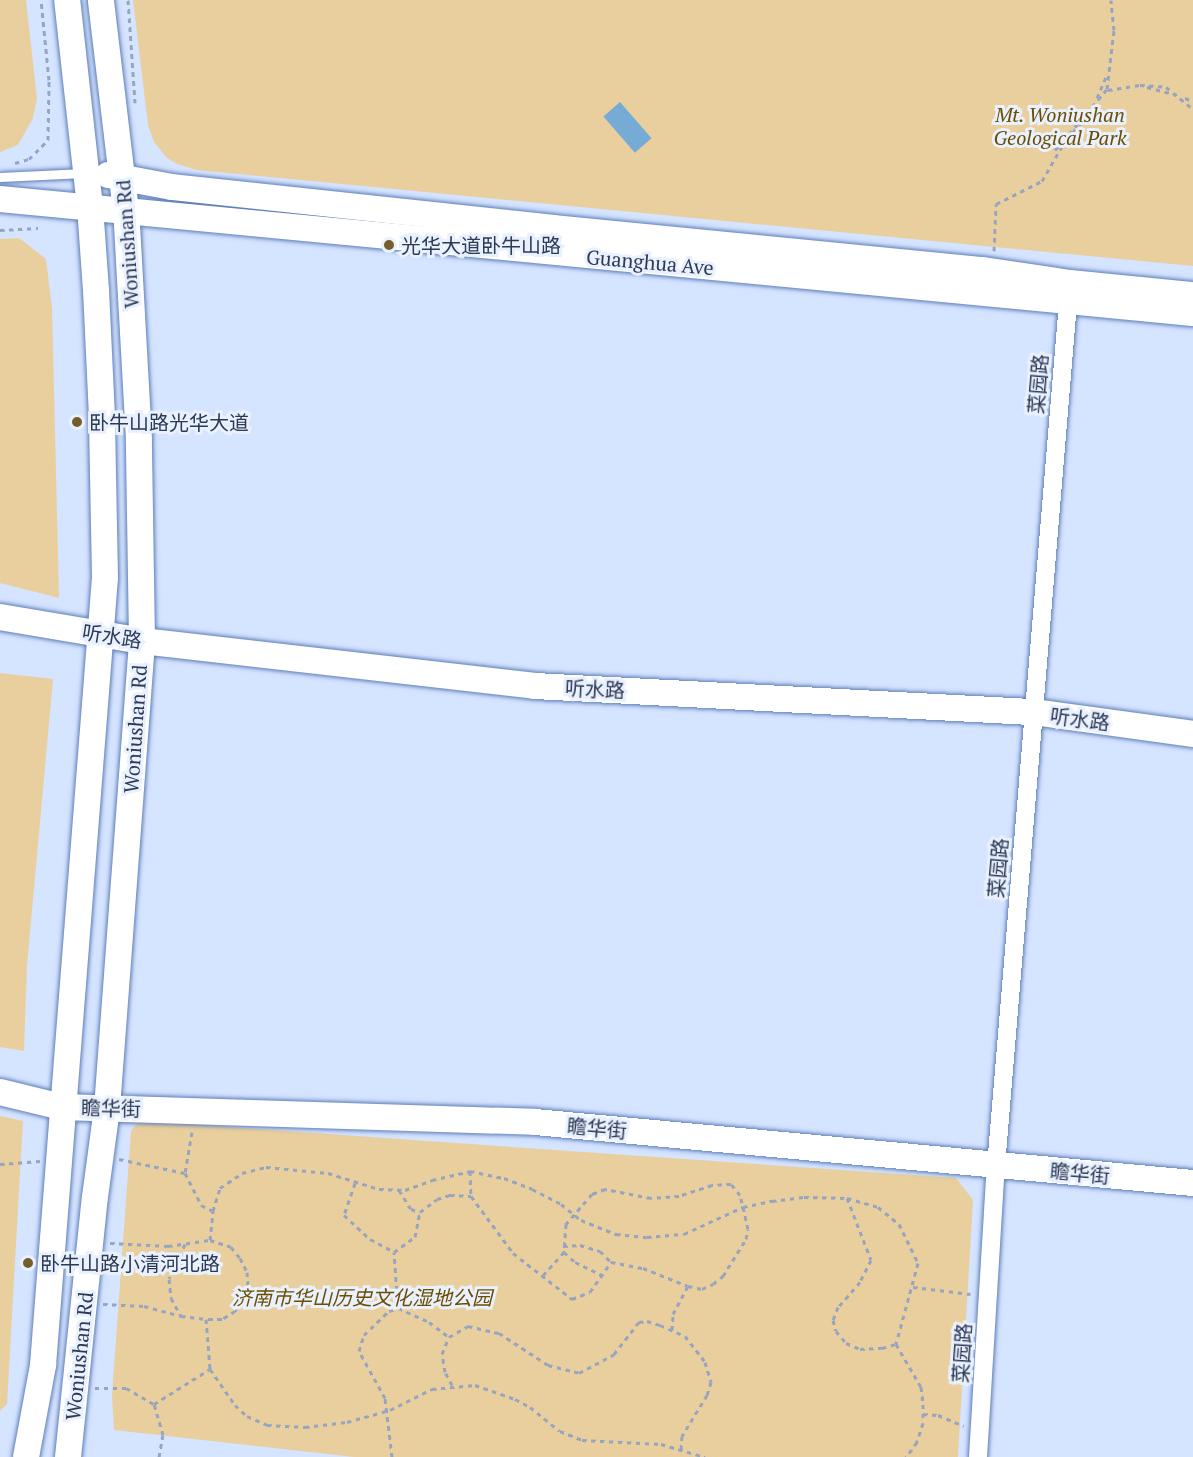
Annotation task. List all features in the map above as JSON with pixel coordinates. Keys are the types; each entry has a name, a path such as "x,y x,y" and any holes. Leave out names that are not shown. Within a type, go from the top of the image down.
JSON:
{"main road":[{"name":"Woniushan Rd","path":"26,1457 43,1365 105,578 102,417 90,207 67,0"},
{"name":"Woniushan Rd","path":"68,1457 90,1242 107,1108 142,641 139,440 126,212 101,0"},
{"name":"Guanghua Ave","path":"87,173 122,176 172,187 553,228 983,270 1069,292 1193,313"},
{"name":"Guanghua Ave","path":"0,199 126,212 1069,292 1193,295"},
{"name":"听水路","path":"0,617 142,641 535,686 1033,712 1193,734"},
{"name":"瞻华街","path":"0,1092 62,1107 535,1122 1193,1183"}],"street":[{"name":"菜园路","path":"978,1457 996,1166 1069,292"}],"lane":[{"path":"0,177 87,173"}],"path":[{"path":"29,159 48,140 49,80 41,0"},
{"path":"128,0 136,113"},
{"path":"993,253 996,204 1042,181 1069,134 1107,89 1114,30 1111,0"},
{"path":"1055,150 1088,118 1101,91 1113,58 1114,24 1111,0"},
{"path":"1101,91 1140,85 1166,87 1185,100 1193,109"},
{"path":"1107,89 1145,86 1193,101"},
{"path":"0,230 38,228"},
{"path":"194,1110 185,1173 201,1205 213,1211"},
{"path":"101,1156 185,1173"},
{"path":"0,1164 59,1159"},
{"path":"210,1240 213,1211 220,1188 242,1173 266,1167 328,1173 379,1189 399,1190 470,1171 504,1178 532,1189 561,1204 581,1220 616,1234 646,1237 684,1234 743,1207 804,1197 847,1198 878,1207 899,1224 918,1263 913,1287 898,1329 896,1344 921,1387 923,1414 917,1442 906,1457"},
{"path":"470,1171 471,1196 513,1253 572,1299 590,1292 611,1262"},
{"path":"355,1183 344,1215 370,1239 394,1252"},
{"path":"563,1246 580,1245 600,1251 611,1262 643,1268 688,1286 702,1289 713,1284 739,1253 748,1230 740,1195 731,1184 712,1185 680,1196 651,1198 605,1189 592,1194 566,1224 563,1246 564,1252 575,1262 602,1275"},
{"path":"399,1190 411,1209 420,1212"},
{"path":"394,1252 415,1237 420,1212 436,1199 450,1195 471,1196"},
{"path":"847,1198 871,1260 860,1282 838,1307 833,1320 836,1331 846,1343 860,1349 882,1348 896,1344"},
{"path":"84,1303 144,1306 181,1316 222,1319 234,1311 248,1288 247,1272 240,1258 231,1247 210,1240 168,1246 90,1242"},
{"path":"181,1316 171,1298 169,1279 185,1243"},
{"path":"394,1252 398,1308"},
{"path":"543,1275 564,1252"},
{"path":"672,1330 673,1314 688,1286"},
{"path":"913,1287 956,1294 988,1293"},
{"path":"392,1457 382,1392 359,1351 364,1335 389,1311 398,1308 429,1322 449,1337"},
{"path":"206,1319 210,1369 235,1405 247,1416 267,1425 325,1426 385,1412 432,1389 452,1385 475,1385 515,1398 560,1431 582,1440 646,1442 681,1449 705,1457"},
{"path":"452,1385 445,1372 442,1354 449,1337 468,1326 499,1334 548,1365 579,1373 614,1354 639,1322 647,1321 685,1336 705,1362 711,1382 704,1402 682,1436 681,1449"},
{"path":"154,1404 210,1369"},
{"path":"75,1388 126,1388 154,1404 163,1435 159,1457"},
{"path":"923,1414 938,1415 980,1433"}],"green space":[{"path":"0,0 26,0 37,99 33,118 18,145 0,152"},
{"name":"Mt. Woniushan Geological Park","path":"133,0 1193,0 1193,266 197,170 177,164 167,158 154,142 148,125"},
{"path":"19,238 46,259 52,308 59,598 0,583 0,239"},
{"path":"0,673 53,679 27,965 24,1051 0,1047"},
{"path":"0,1116 23,1121 7,1404 0,1411"},
{"name":"济南市华山历史文化湿地公园","path":"149,1118 213,1126 956,1178 973,1200 958,1457 354,1457 114,1430 112,1395 131,1131 138,1122"}],"building":[{"path":"620,102 651,138 635,153 603,116"}],"place":[{"name":"光华大道卧牛山路","path":"389,245"},
{"name":"卧牛山路光华大道","path":"77,422"},
{"name":"卧牛山路小清河北路","path":"28,1263"}]}
